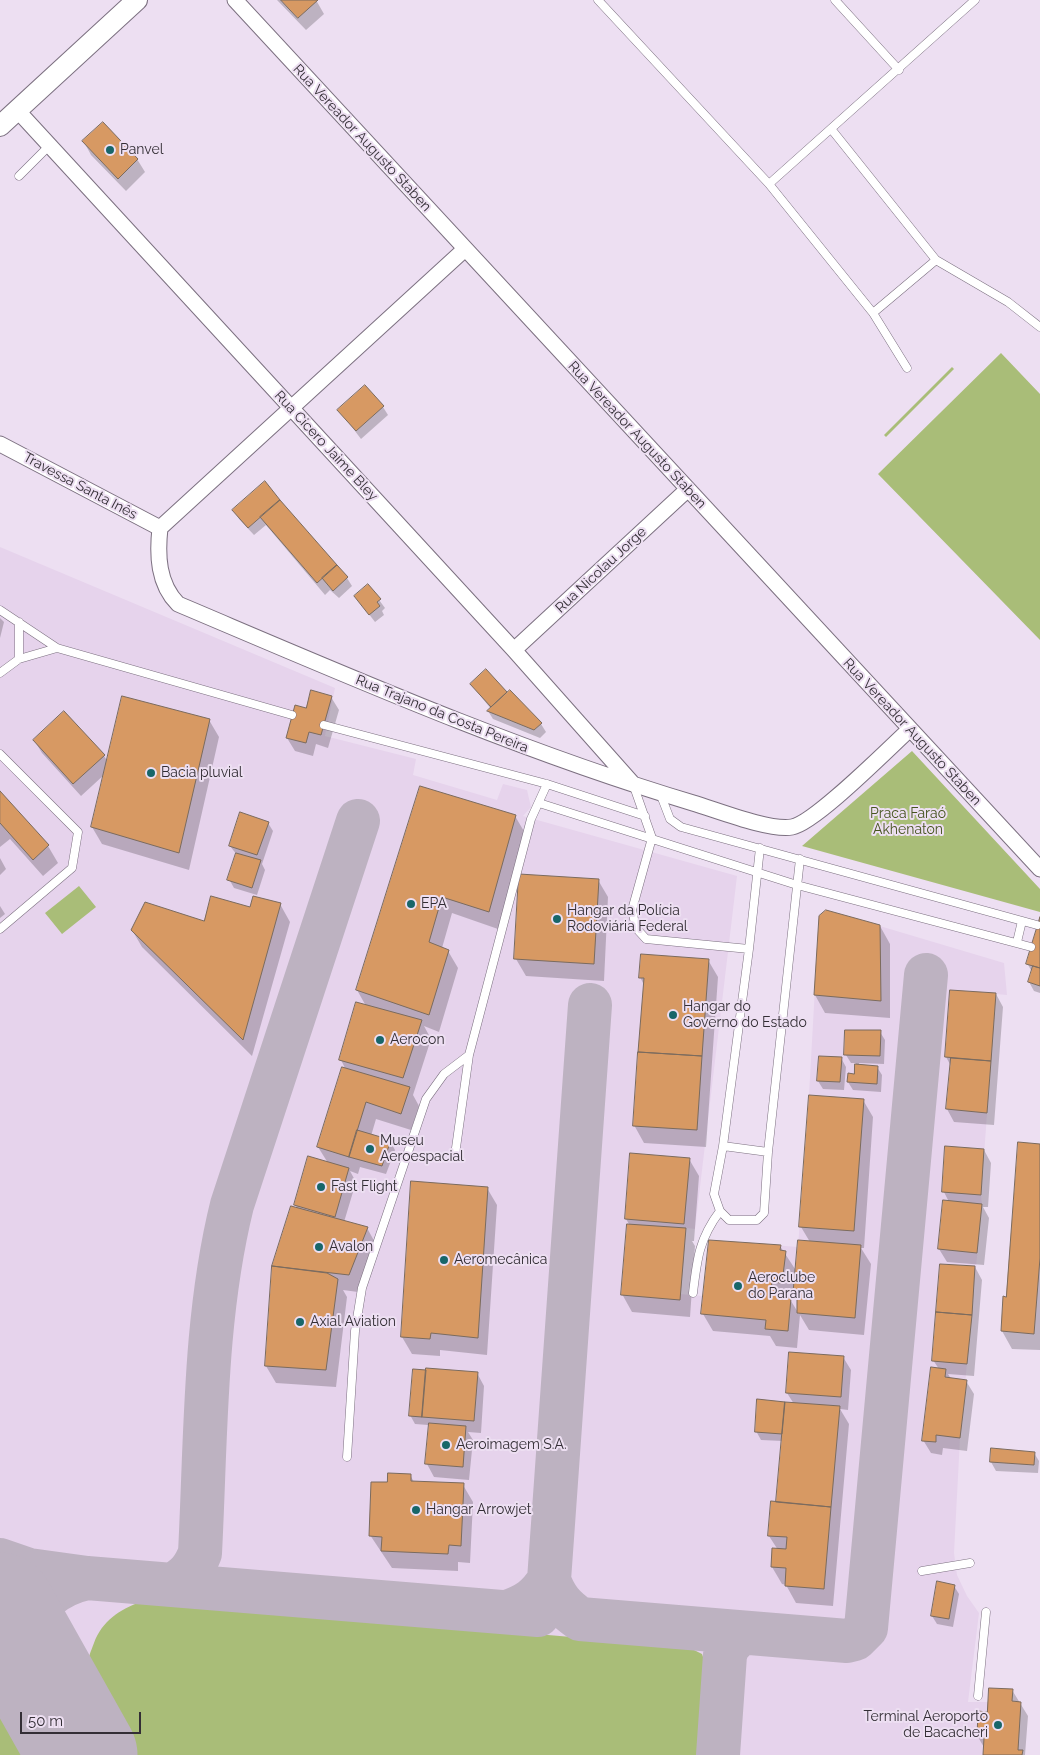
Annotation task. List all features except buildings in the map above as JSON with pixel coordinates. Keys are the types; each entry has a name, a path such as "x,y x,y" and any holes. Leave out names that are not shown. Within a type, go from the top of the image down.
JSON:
{"main road":[{"path":"0,126 136,0"}],"street":[{"name":"Rua Vereador Augusto Staben","path":"238,2 1040,870"},
{"name":"Rua Cícero Jaime Bley","path":"17,110 514,650 633,784"},
{"path":"160,528 465,249"},
{"name":"Travessa Santa Inês","path":"0,444 160,528"},
{"name":"Rua Nicolau Jorge","path":"514,650 688,489"},
{"name":"Rua Trajano da Costa Pereira","path":"160,528 158,549 160,568 170,596 178,604 458,722 660,793 768,825 791,827 811,818 910,729"}],"lane":[{"path":"598,0 769,184 873,313 907,368"},
{"path":"835,0 899,70"},
{"path":"769,184 832,130 975,0"},
{"path":"832,130 936,260 1008,302 1040,327"},
{"path":"19,176 49,146"},
{"path":"873,313 936,260"},
{"path":"0,610 57,648 292,715"},
{"path":"19,622 19,660"},
{"path":"0,673 19,660 57,648"},
{"path":"324,725 546,784 645,816"},
{"path":"0,754 78,832 72,868 0,929"},
{"path":"456,1155 470,1055 531,819 546,784"},
{"path":"633,784 652,838 632,910 636,928 646,939 749,949"},
{"path":"660,793 670,819 675,824 1037,925"},
{"path":"539,803 796,885 1031,947"},
{"path":"760,848 724,1146 714,1194 720,1211 729,1220 757,1220 764,1214 768,1152 800,859"},
{"path":"1017,942 1022,921"},
{"path":"347,1457 355,1331 362,1288 426,1099 444,1074 470,1055"},
{"path":"724,1146 768,1152"},
{"path":"693,1293 698,1252 708,1228 720,1211"},
{"path":"922,1571 970,1563"},
{"path":"978,1696 986,1612"}],"shaded area":[{"path":"0,547 335,688 325,736 416,759 413,775 497,800 503,784 527,790 531,807 523,816 737,876 695,1229 686,1228 681,1294 703,1296 709,1240 798,1247 819,916 826,910 1004,963 1007,995 996,994 981,1195 982,1204 960,1438 954,1553 957,1575 967,1596 979,1613 968,1702 988,1702 989,1688 1013,1689 1012,1701 1021,1702 1018,1749 1023,1750 1022,1755 0,1755"}],"green space":[{"path":"1001,353 1040,394 1040,640 878,474"},
{"path":"952,367 954,369 886,437 884,435"},
{"name":"Praca Faraó Akhenaton","path":"912,751 1040,889 1040,912 802,846"},
{"path":"79,886 96,907 62,934 45,913"},
{"path":"141,1602 163,1602 688,1647 702,1654 709,1675 702,1755 128,1755 96,1701 88,1679 87,1666 97,1635 107,1622 119,1612"},
{"path":"0,1679 42,1755 0,1755"}],"taxiway":[{"path":"172,1585 189,1572 200,1553 205,1422 211,1334 216,1291 232,1205 358,821"},
{"path":"549,1580 561,1602 580,1619 847,1641 855,1639 866,1628 926,975"},
{"path":"507,1612 531,1600 541,1592 549,1580 590,1005"},
{"path":"0,1560 29,1570 87,1578 538,1615"},
{"path":"36,1670 29,1636 30,1624 34,1614 40,1605 57,1590 87,1578"},
{"path":"718,1755 725,1655 728,1646 740,1633"}],"runway":[{"path":"0,1607 83,1755"}],"place":[{"name":"Panvel","path":"110,150"},
{"name":"Bacia pluvial","path":"151,773"},
{"name":"EPA","path":"411,904"},
{"name":"Hangar da Polícia Rodoviária Federal","path":"557,919"},
{"name":"Hangar do Governo do Estado","path":"673,1015"},
{"name":"Aerocon","path":"380,1040"},
{"name":"Museu Aeroespacial","path":"370,1149"},
{"name":"Fast Flight","path":"321,1187"},
{"name":"Avalon","path":"319,1247"},
{"name":"Aeromecânica","path":"444,1260"},
{"name":"Aeroclube do Parana","path":"738,1286"},
{"name":"Axial Aviation","path":"300,1322"},
{"name":"Aeroimagem S.A.","path":"446,1445"},
{"name":"Hangar Arrowjet","path":"416,1510"},
{"name":"Terminal Aeroporto de Bacacheri","path":"998,1725"}]}
